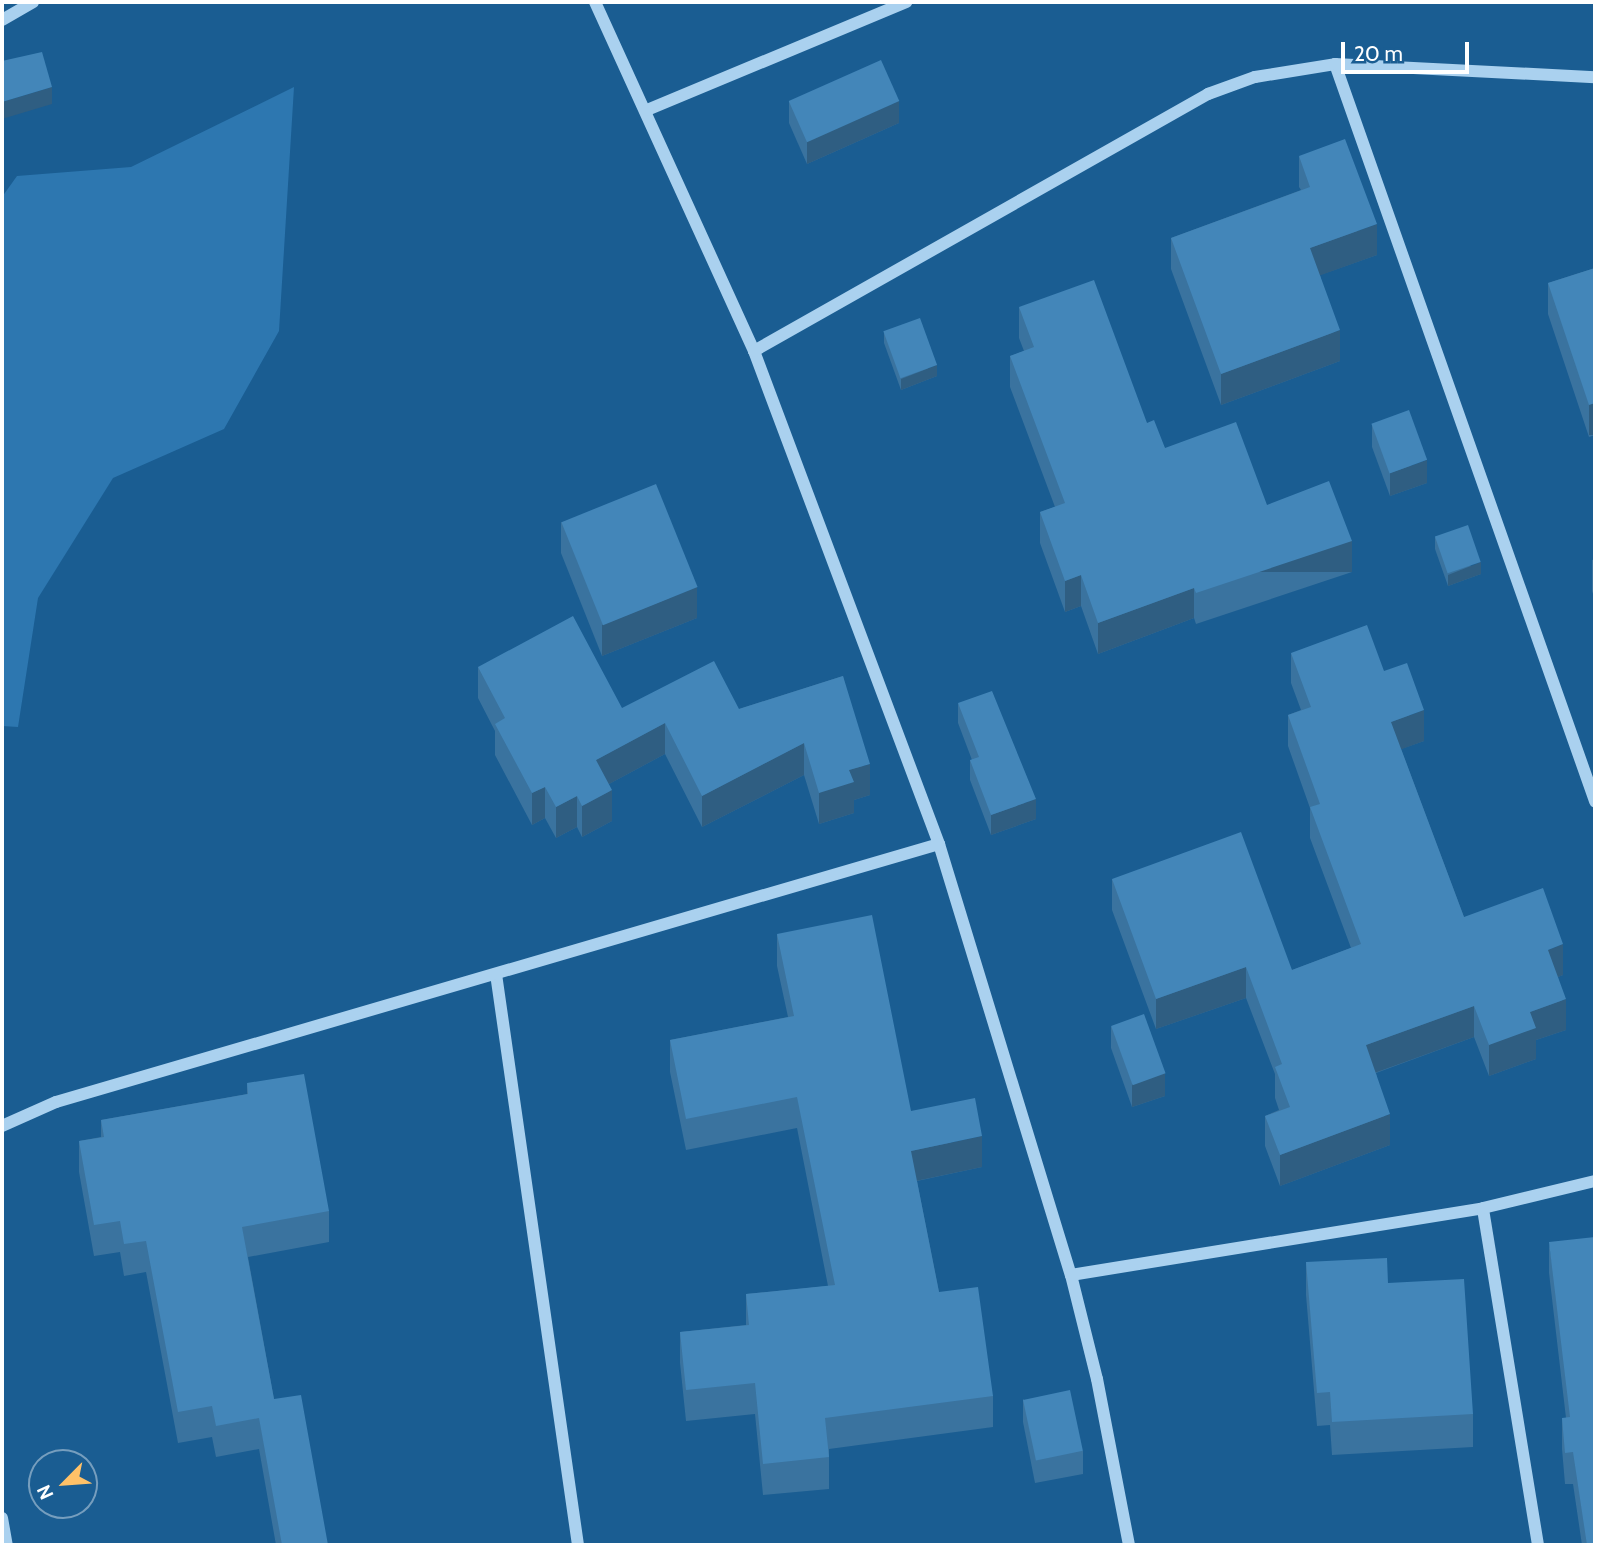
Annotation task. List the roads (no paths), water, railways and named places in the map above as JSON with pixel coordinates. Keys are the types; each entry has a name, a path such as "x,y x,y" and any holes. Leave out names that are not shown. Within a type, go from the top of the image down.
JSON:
{"street":[{"path":"2,20 33,2"},
{"path":"595,2 647,110 754,351 939,845 1071,1275 1097,1379 1129,1545"},
{"path":"647,110 906,2"},
{"path":"754,351 1208,94 1255,77 1335,64 1595,77"},
{"path":"1335,64 1595,802"},
{"path":"2,1126 57,1101 939,845"},
{"path":"496,974 578,1545"},
{"path":"1071,1275 1483,1208 1595,1181"},
{"path":"1483,1208 1538,1545"},
{"path":"2,1518 7,1545"}]}
